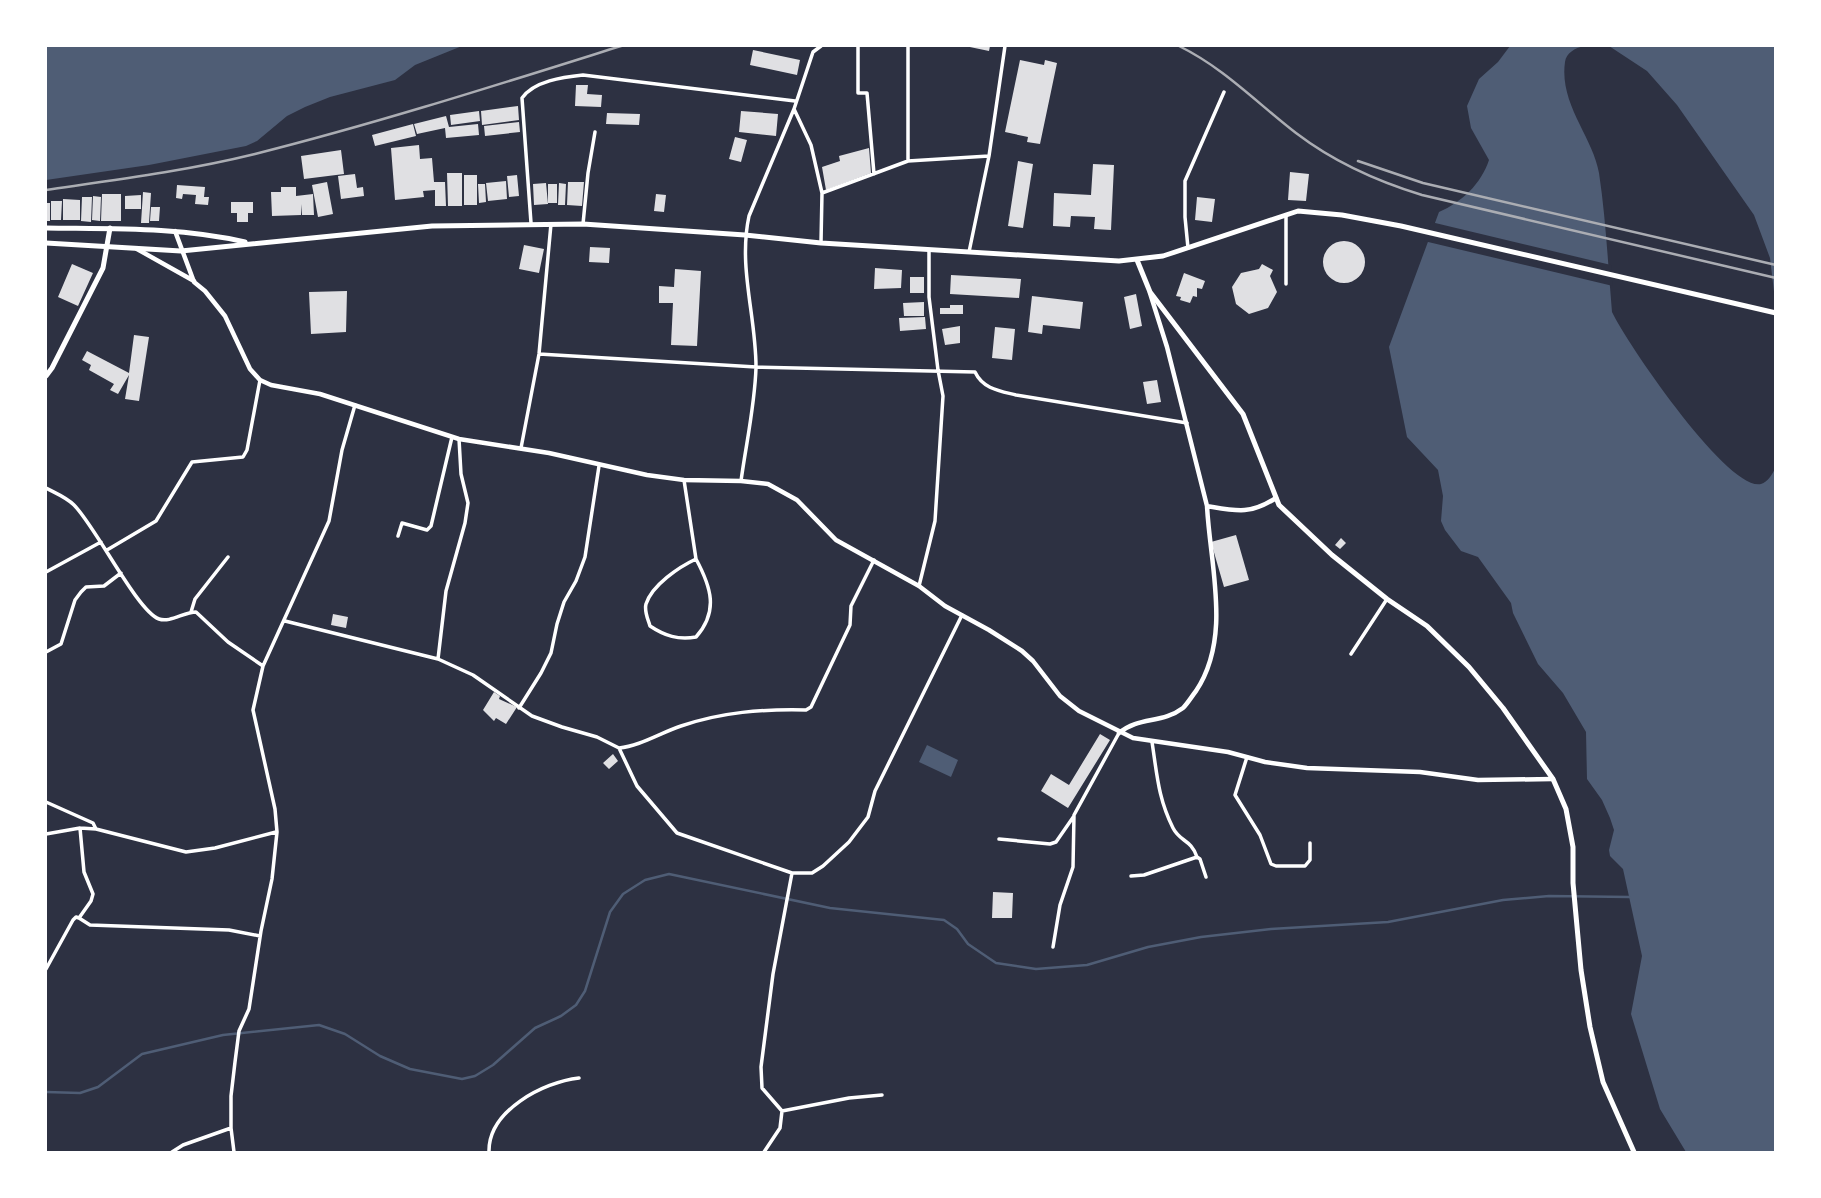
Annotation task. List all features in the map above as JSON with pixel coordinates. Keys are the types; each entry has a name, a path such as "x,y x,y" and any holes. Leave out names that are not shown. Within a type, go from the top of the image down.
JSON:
{"main road":[{"path":"46,243 181,251 432,226 583,224 929,251 1119,261 1163,256 1298,211 1321,212 1401,226 1776,313"},
{"path":"46,228 175,232 219,236 248,243"},
{"path":"46,376 103,268 110,228"},
{"path":"1137,260 1150,292 1242,414 1279,505 1332,555 1387,599 1427,626 1469,667 1533,747 1553,779 1566,809 1573,847 1573,883 1590,1027 1603,1082 1634,1153"}],"street":[{"path":"741,481 756,367 746,278 745,235 749,216 794,109 813,52 821,46"},
{"path":"858,46 858,93 867,93 874,174"},
{"path":"908,46 908,161"},
{"path":"969,252 989,156 1005,46"},
{"path":"531,224 522,98 528,89 552,80 583,75 795,101"},
{"path":"1188,248 1185,181 1224,92"},
{"path":"794,109 811,145 822,194 821,243"},
{"path":"583,224 595,132"},
{"path":"822,194 908,161 989,156"},
{"path":"1286,216 1286,284"},
{"path":"521,448 539,354 551,224"},
{"path":"175,232 194,282"},
{"path":"137,249 205,291 225,316 250,369 260,380 271,385 320,394 459,439 521,448 599,466 684,480 768,484 797,500 836,540 874,559 919,586 945,607 1022,651 1060,696 1079,711 1119,733 1133,738 1228,752 1307,768 1420,772 1478,780 1553,779"},
{"path":"919,586 935,521 943,396 929,297 929,251"},
{"path":"999,839 1050,844 1056,842 1119,733 1130,724 1166,719 1185,706 1209,667 1217,601 1207,506 1150,292"},
{"path":"539,354 756,367 975,372 979,381 989,388 1016,395 1187,423"},
{"path":"107,550 156,521 192,462 243,457 247,450 260,380"},
{"path":"234,1153 231,1096 239,1033 249,1009 272,879 277,832 275,809 253,710 264,666 329,521 342,450 355,405"},
{"path":"398,536 402,523 427,530 431,526 452,437"},
{"path":"438,659 446,591 468,503 461,474 459,439"},
{"path":"519,708 551,653 560,613 576,581 584,557 599,466"},
{"path":"684,480 696,559 707,582 711,600 710,613 696,637 673,638 650,626 645,612 646,603 659,584 683,565 696,559"},
{"path":"46,488 63,496 74,506 101,541 138,601 153,616 167,620 196,612 228,642 264,666"},
{"path":"1207,506 1252,511 1276,499"},
{"path":"46,572 101,541"},
{"path":"191,612 195,598 228,557"},
{"path":"285,621 438,659 473,675 533,716 597,737 619,748 633,747 648,738 716,715 763,709 806,710 811,707 850,625 851,606 874,559"},
{"path":"46,652 61,644 75,600 81,592 93,586 104,586 121,573"},
{"path":"1351,654 1387,599"},
{"path":"619,748 636,786 677,834 792,873 812,873 823,866 860,830 868,817 874,791 962,615"},
{"path":"1152,741 1156,781 1164,806 1174,831 1193,847 1206,877"},
{"path":"1247,757 1235,795 1260,835 1271,864 1305,866 1310,860 1310,843"},
{"path":"46,802 93,823 96,829"},
{"path":"1053,947 1060,905 1073,867 1074,815"},
{"path":"46,834 80,828 96,829 186,852 215,848 277,832"},
{"path":"46,969 73,920 79,918 93,894 84,872 80,828"},
{"path":"1131,876 1144,875 1197,857"},
{"path":"764,1153 780,1128 782,1111 762,1088 761,1067 769,997 792,873"},
{"path":"79,918 90,925 216,929 260,936"},
{"path":"489,1153 493,1130 510,1110 540,1091 579,1078"},
{"path":"782,1111 849,1098 882,1096"},
{"path":"172,1153 183,1145 231,1128"}],"water":[{"path":"46,46 462,46 415,65 395,80 330,97 305,107 287,116 257,141 246,146 149,165 46,180"},
{"path":"1510,46 1584,46 1567,56 1564,77 1572,106 1599,173 1612,312 1679,412 1726,465 1746,480 1761,484 1768,480 1775,469 1775,1152 1686,1152 1660,1109 1631,1014 1642,956 1623,869 1610,856 1614,830 1602,800 1587,779 1586,732 1563,693 1538,664 1513,613 1511,603 1478,557 1461,551 1445,530 1441,521 1443,496 1438,470 1407,437 1389,347 1439,212 1470,191 1489,160 1471,128 1467,106 1479,79 1498,62"},
{"path":"1609,46 1775,46 1775,300 1770,258 1754,215 1677,105 1647,71"},
{"path":"927,745 958,760 951,777 919,762"}],"pier":[{"path":"1431,222 1611,265 1613,286 1424,241"}],"building":[{"path":"965,46 990,46 989,51"},
{"path":"753,50 800,60 797,75 750,65"},
{"path":"1020,60 1044,65 1045,60 1057,63 1040,144 1027,142 1028,137 1005,132"},
{"path":"576,85 588,85 587,94 602,95 601,107 575,106"},
{"path":"518,106 519,120 482,125 481,111"},
{"path":"479,111 480,121 451,125 450,115"},
{"path":"741,111 778,114 776,136 739,132"},
{"path":"607,113 640,114 639,125 606,124"},
{"path":"446,116 449,127 478,124 479,135 446,138 445,128 417,134 414,124"},
{"path":"519,122 520,132 485,136 484,126"},
{"path":"413,124 416,136 375,146 372,135"},
{"path":"735,137 747,140 741,162 729,159"},
{"path":"419,145 420,159 432,158 434,182 445,182 446,206 435,206 435,190 423,191 424,197 395,200 391,148"},
{"path":"869,148 871,173 826,190 822,167 840,161 839,156"},
{"path":"341,150 344,174 304,179 301,156"},
{"path":"1018,161 1033,164 1023,228 1008,226"},
{"path":"1093,164 1114,165 1111,230 1094,229 1095,217 1071,216 1070,227 1053,226 1054,193 1091,195"},
{"path":"1290,172 1309,174 1306,201 1288,200"},
{"path":"447,173 462,173 462,206 448,206"},
{"path":"355,174 357,188 363,187 364,196 341,199 338,176"},
{"path":"464,175 477,175 477,205 464,205"},
{"path":"517,175 519,196 509,197 507,176"},
{"path":"506,181 507,199 488,201 486,183"},
{"path":"327,182 333,214 318,217 312,185"},
{"path":"568,182 584,182 582,206 567,205"},
{"path":"546,183 548,204 534,205 533,184"},
{"path":"559,183 566,184 565,205 558,205"},
{"path":"478,184 485,184 486,202 479,203"},
{"path":"548,184 557,184 557,203 548,203"},
{"path":"177,185 205,187 204,197 209,197 208,205 195,204 196,195 183,194 182,199 176,198"},
{"path":"281,187 296,187 296,196 313,194 314,215 302,215 301,204 301,215 272,216 271,192 281,192"},
{"path":"143,192 151,193 149,223 141,223"},
{"path":"102,194 121,194 121,221 101,221"},
{"path":"656,194 666,195 664,212 654,211"},
{"path":"141,195 141,209 125,209 125,196"},
{"path":"93,196 101,197 100,221 92,220"},
{"path":"82,197 92,197 91,222 81,221"},
{"path":"1197,197 1215,199 1212,222 1195,220"},
{"path":"63,199 80,200 80,220 63,220"},
{"path":"51,201 62,201 61,220 51,220"},
{"path":"231,202 253,202 253,213 248,213 248,222 237,222 237,213 231,213"},
{"path":"46,203 50,203 50,221 46,221"},
{"path":"151,207 160,207 159,221 150,221"},
{"path":"1344,241 1359,247 1365,262 1359,277 1344,283 1329,277 1323,262 1329,247"},
{"path":"524,245 544,249 539,273 519,269"},
{"path":"590,247 610,248 609,263 589,262"},
{"path":"72,264 93,273 78,306 58,297"},
{"path":"1262,264 1273,270 1270,276 1277,292 1268,308 1249,314 1236,304 1232,287 1241,273 1259,269"},
{"path":"875,268 902,270 901,288 874,289"},
{"path":"675,269 701,271 697,346 671,345 673,303 659,303 659,286 674,287"},
{"path":"1184,273 1205,281 1202,289 1197,288 1197,297 1193,296 1190,303 1176,296"},
{"path":"951,275 1021,279 1019,298 950,294"},
{"path":"910,277 924,277 924,293 910,293"},
{"path":"347,291 346,332 311,334 309,292"},
{"path":"1136,294 1142,326 1130,329 1124,297"},
{"path":"1032,296 1083,302 1080,329 1043,325 1042,334 1028,332"},
{"path":"924,302 924,316 904,316 903,303"},
{"path":"950,305 963,305 963,314 940,314 940,308 950,308"},
{"path":"925,317 926,329 900,331 899,318"},
{"path":"960,326 960,343 945,345 942,329"},
{"path":"995,327 1015,329 1012,360 992,358"},
{"path":"134,335 149,337 139,401 125,399 129,375 118,394 110,390 114,384 89,370 91,365 82,360 87,351 129,373"},
{"path":"1157,380 1161,402 1147,404 1143,382"},
{"path":"1236,535 1249,580 1224,587 1211,542"},
{"path":"1341,538 1346,543 1340,549 1335,545"},
{"path":"333,614 348,617 346,628 331,625"},
{"path":"494,692 500,696 499,699 517,707 506,724 496,718 494,721 483,710"},
{"path":"1100,734 1110,740 1068,808 1041,791 1051,774 1069,785"},
{"path":"613,754 618,761 609,769 603,763"},
{"path":"993,892 1013,893 1012,918 992,918"}],"waterway":[{"path":"46,1092 80,1093 98,1087 142,1054 223,1035 319,1025 345,1034 380,1056 410,1069 462,1079 475,1076 493,1065 535,1028 561,1016 576,1005 585,991 610,912 623,894 645,880 669,874 830,908 944,920 957,929 968,944 996,963 1036,969 1087,965 1148,947 1201,937 1271,929 1388,922 1503,900 1549,896 1630,897"}],"railway":[{"path":"46,190 177,170 255,154 393,116 621,46"},
{"path":"1179,46 1226,75 1310,143 1340,162 1388,183 1422,195 1776,278"},
{"path":"1358,161 1423,183 1776,265"}]}
